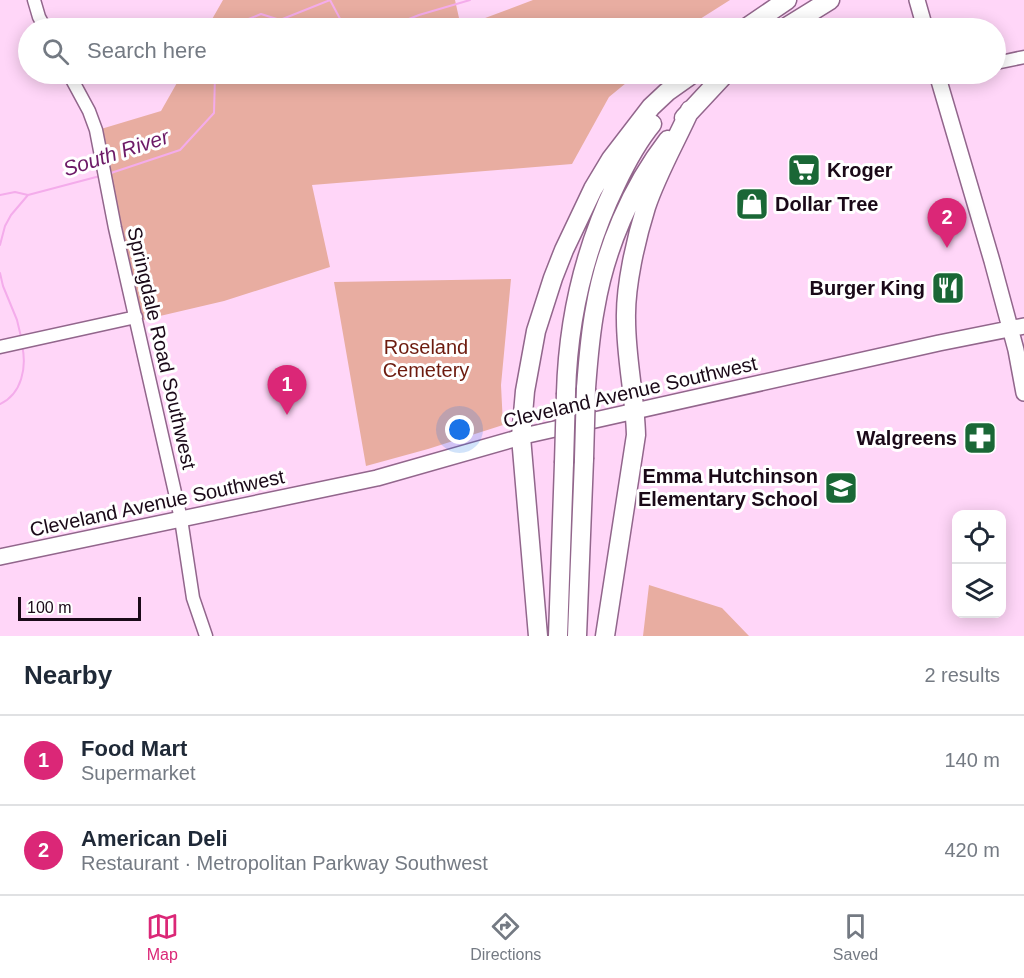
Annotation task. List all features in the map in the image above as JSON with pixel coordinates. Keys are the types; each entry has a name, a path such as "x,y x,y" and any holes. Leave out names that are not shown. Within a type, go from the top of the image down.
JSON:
{"highway":[{"path":"761,18 787,0"},
{"path":"801,18 830,0"},
{"path":"538,636 521,437 525,391 536,332 553,278 592,189 611,159 651,107 678,84"},
{"path":"558,636 567,359 576,302 589,250 624,167 644,134 684,84"},
{"path":"578,636 586,388 595,307 615,236 637,186 653,159 690,110 715,84"},
{"path":"605,636 636,435 626,340 630,280 637,238 646,205 690,110"}],"main road":[{"path":"917,0 922,18"},
{"path":"944,84 992,261 1017,328 1024,393"},
{"name":"Cleveland Avenue Southwest","path":"0,557 377,478 521,437 939,343 1017,328"}],"street":[{"path":"34,0 40,18"},
{"path":"1006,61 1024,57"},
{"name":"Springdale Road Southwest","path":"74,84 96,130 115,228 181,519 193,598 206,636"},
{"path":"0,347 136,317"}],"green space":[{"path":"223,0 455,0 459,18 213,18"},
{"path":"533,0 730,0 702,18 485,18"},
{"path":"176,84 625,84 609,97 572,164 312,185 330,267 224,301 130,323 91,132 161,111"},
{"name":"Roseland Cemetery","path":"511,279 501,385 503,425 366,466 334,282"},
{"path":"649,585 722,608 749,636 643,636"}],"waterway":[{"name":"South River","path":"285,18 330,0 340,18"},
{"name":"South River","path":"411,18 470,0"},
{"name":"South River","path":"251,18 261,14 274,18"},
{"name":"South River","path":"108,174 180,150 214,113 215,84"},
{"name":"South River","path":"0,245 5,226 11,215 28,195 100,176"},
{"path":"0,195 15,192 28,195"},
{"name":"South River","path":"0,273 21,337"},
{"name":"South River","path":"0,404 13,394 21,379 24,362 22,345"}],"place":[{"name":"Kroger","path":"804,170"},
{"name":"Dollar Tree","path":"752,204"},
{"name":"American Deli","path":"947,248"},
{"name":"Burger King","path":"948,288"},
{"name":"Food Mart","path":"287,415"},
{"name":"Walgreens","path":"980,438"},
{"name":"Emma Hutchinson Elementary School","path":"841,488"}]}
